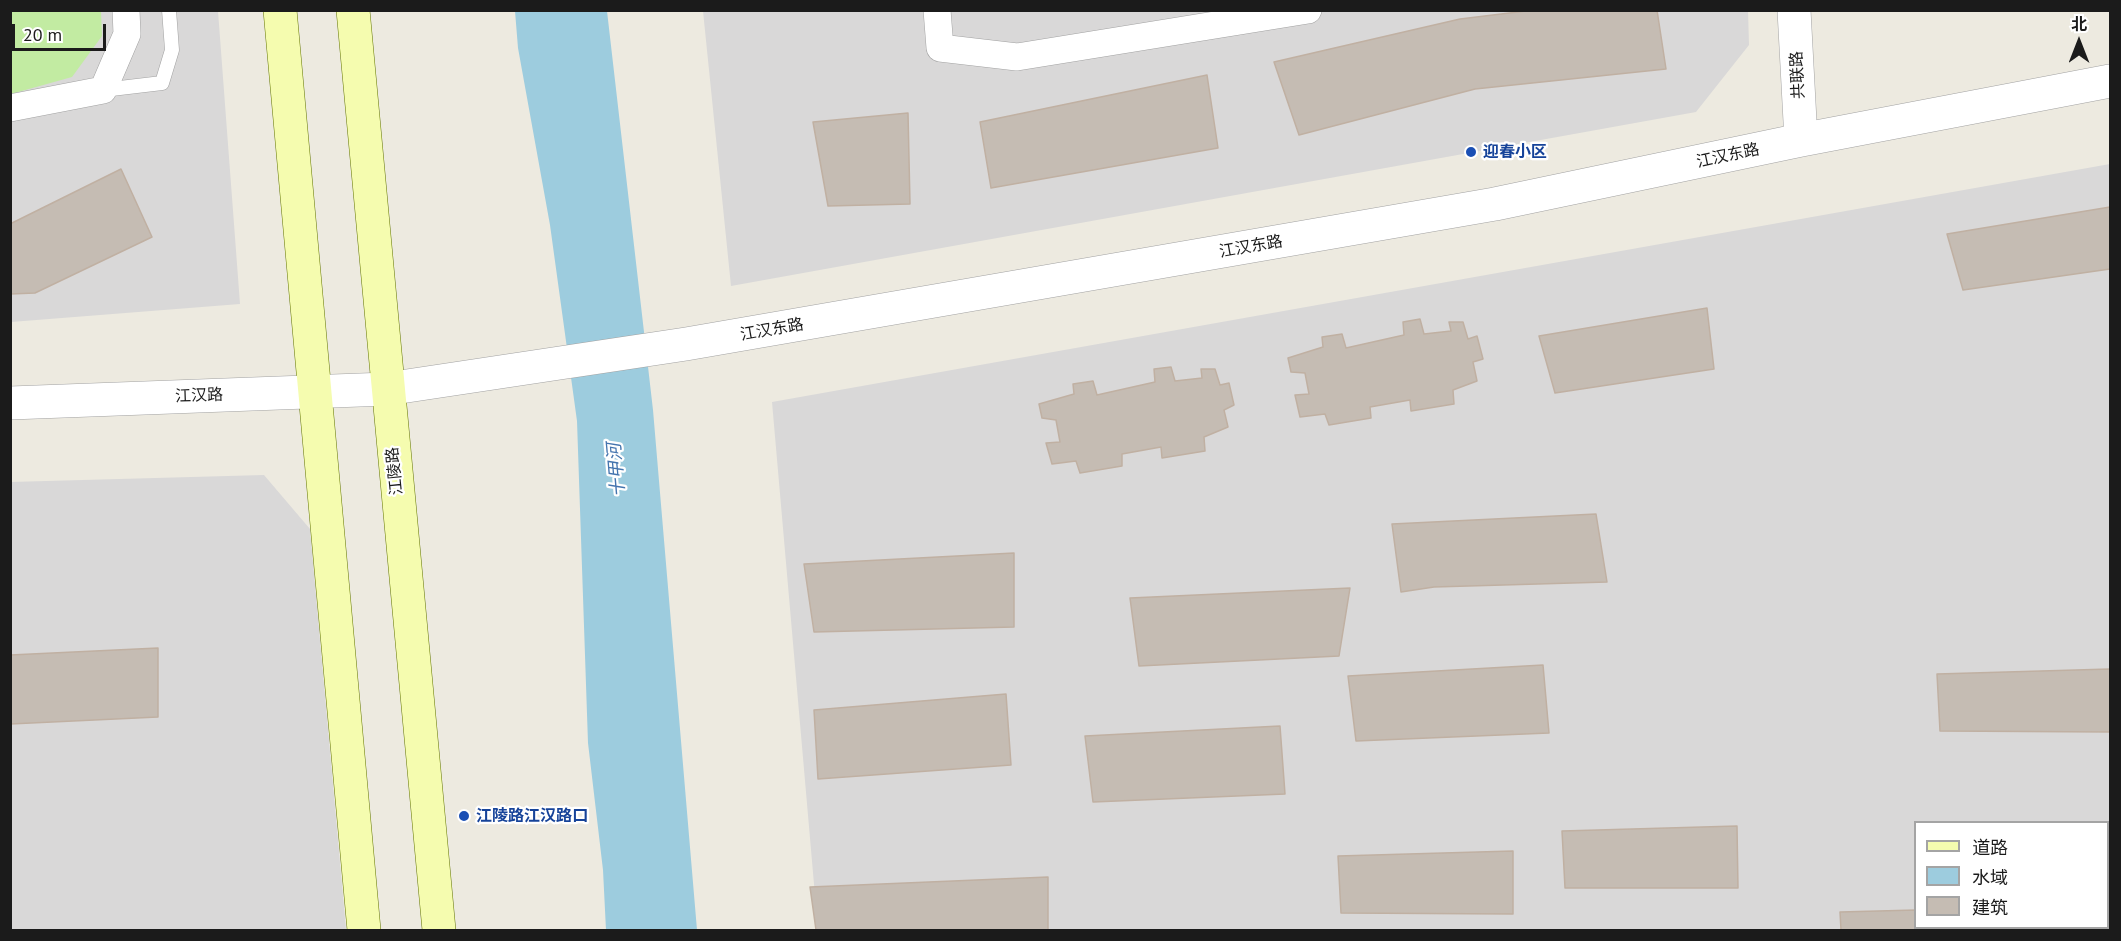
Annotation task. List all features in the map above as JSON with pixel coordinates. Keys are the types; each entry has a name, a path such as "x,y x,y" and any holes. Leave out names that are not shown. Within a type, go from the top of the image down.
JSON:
{"main road":[{"path":"280,10 364,930"},
{"name":"江陵路","path":"353,10 439,930"}],"street":[{"path":"10,108 103,90 127,34 126,10"},
{"path":"937,10 940,48 1017,57 1308,10"},
{"name":"共联路","path":"1794,10 1801,140"},
{"name":"江汉东路","path":"387,388 686,344 1495,204 1801,140 2110,81"},
{"name":"江汉路","path":"10,403 387,388"}],"lane":[{"path":"103,90 162,83 172,51 169,10"}],"shaded area":[{"path":"1748,10 1749,45 1696,112 731,286 703,11"},
{"path":"11,11 218,11 240,304 11,322"},
{"path":"2110,164 2110,930 818,930 772,402"},
{"path":"264,475 310,529 346,930 11,930 10,482"}],"green space":[{"path":"11,10 101,11 102,36 72,77 11,94"}],"water":[{"name":"十甲河","path":"515,11 607,11 653,410 697,930 606,930 603,870 588,743 577,421 550,225 518,48"}],"building":[{"path":"1534,10 1657,10 1666,69 1475,89 1299,135 1274,62 1460,19"},
{"path":"1207,75 1218,148 991,188 980,122"},
{"path":"908,113 910,204 828,206 813,122"},
{"path":"121,169 152,237 35,293 10,294 10,224"},
{"path":"2110,207 2110,269 1963,290 1947,234"},
{"path":"1707,308 1714,369 1555,393 1539,336"},
{"path":"1420,319 1424,334 1451,331 1449,322 1463,322 1468,339 1477,336 1483,359 1473,362 1477,381 1453,390 1454,404 1411,411 1410,400 1370,407 1371,418 1329,425 1325,414 1300,417 1295,395 1309,394 1305,373 1291,372 1288,358 1323,347 1322,337 1342,334 1346,348 1404,335 1403,322"},
{"path":"1171,367 1175,381 1202,378 1201,369 1215,369 1220,385 1229,383 1234,405 1224,410 1228,427 1204,437 1205,451 1162,458 1161,447 1122,454 1122,466 1080,473 1076,461 1052,464 1046,443 1060,442 1056,420 1042,418 1039,404 1074,394 1073,384 1093,381 1097,395 1155,382 1154,369"},
{"path":"1596,514 1607,582 1434,587 1401,592 1392,524"},
{"path":"1014,553 1014,627 814,632 804,564"},
{"path":"1350,588 1339,656 1139,666 1130,598"},
{"path":"158,648 158,717 10,724 10,655"},
{"path":"1543,665 1549,733 1356,741 1348,676"},
{"path":"2110,669 2110,732 1940,731 1937,674"},
{"path":"1006,694 1011,765 818,779 814,710"},
{"path":"1280,726 1285,794 1093,802 1085,736"},
{"path":"1737,826 1738,888 1565,888 1562,831"},
{"path":"2109,826 2110,826 2109,884"},
{"path":"1513,851 1513,914 1341,913 1338,856"},
{"path":"1048,877 1048,930 816,930 810,887"},
{"path":"1914,910 1914,929 2015,930 1841,930 1840,912"}],"place":[{"name":"迎春小区","path":"1471,152"},
{"name":"江陵路江汉路口","path":"464,816"}]}
